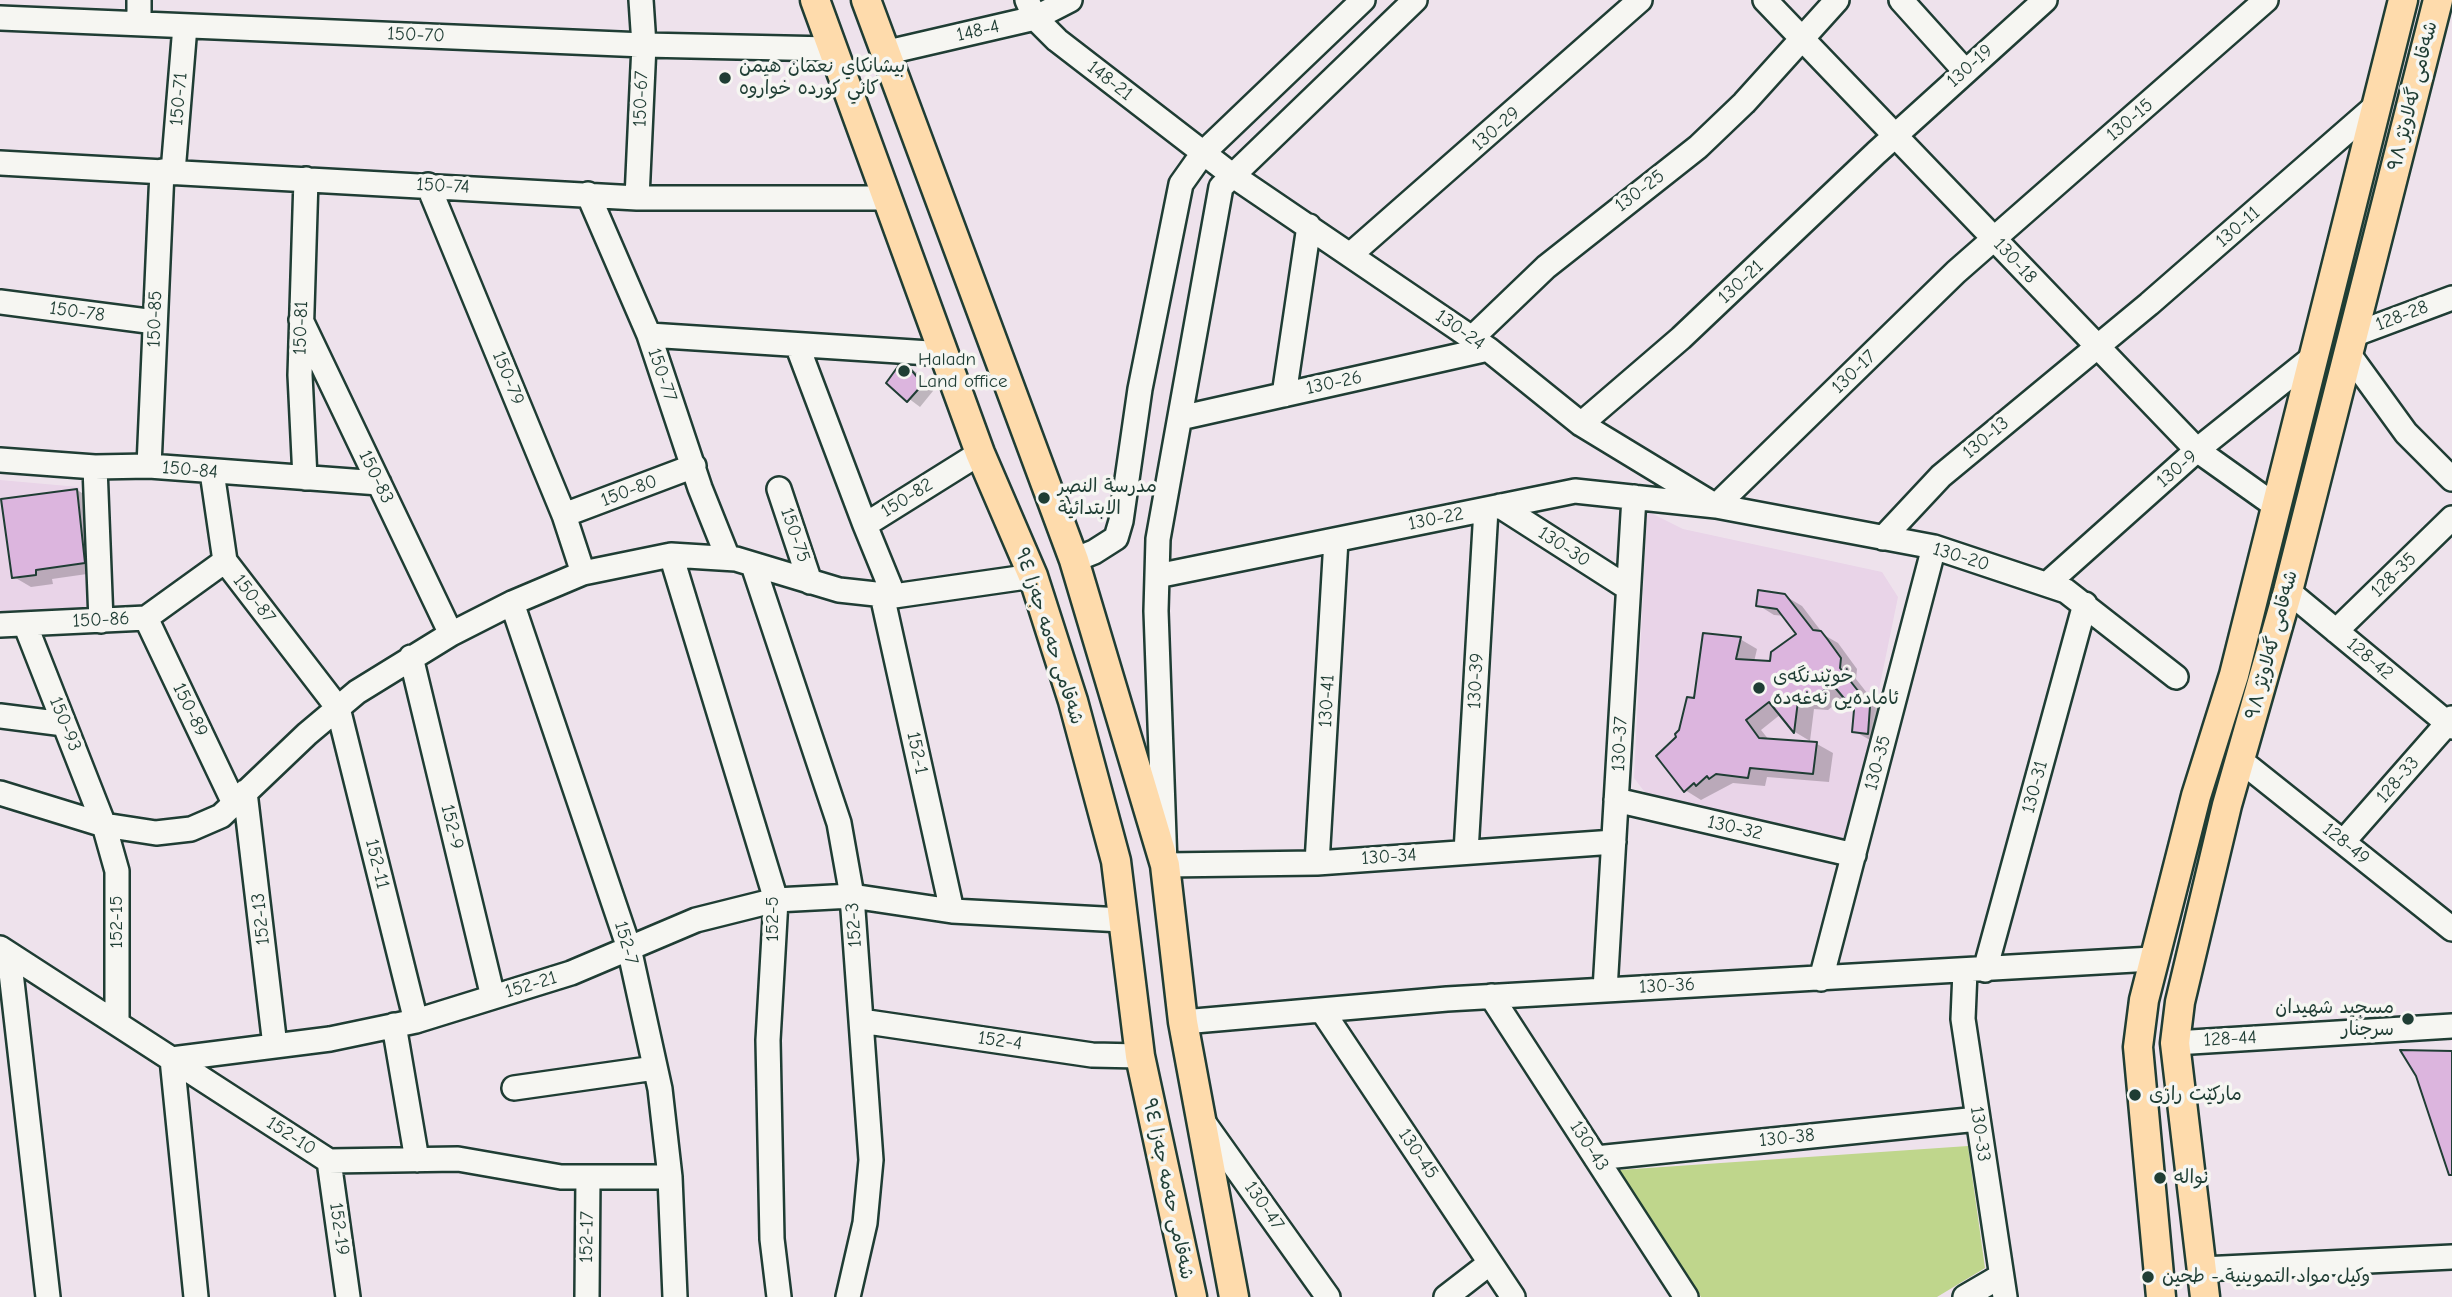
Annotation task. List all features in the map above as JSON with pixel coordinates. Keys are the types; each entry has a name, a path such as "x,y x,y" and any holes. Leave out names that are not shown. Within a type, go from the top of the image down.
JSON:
{"main road":[{"name":"شەقامی حەمە جەزا ٩٤","path":"815,0 980,453 1033,576 1073,701 1116,861 1140,1056 1192,1297"},
{"path":"866,0 1074,559 1165,865 1183,1022 1234,1297"},
{"name":"شەقامی گەلاوێژ ٩٨","path":"2161,1297 2138,1047 2152,960 2196,796 2234,675 2403,0"},
{"name":"شەقامی گەلاوێژ ٩٨","path":"2205,1297 2175,1043 2187,963 2227,806 2288,591 2438,0"},
{"path":"911,264 957,250"},
{"path":"2196,796 2227,806"},
{"path":"2156,1236 2198,1237"}],"street":[{"path":"139,0 139,23"},
{"name":"150-67","path":"637,198 643,45 641,0"},
{"name":"148-4","path":"884,53 1070,0"},
{"path":"1074,559 1094,552 1115,538 1121,522 1140,389 1181,184 1203,153 1363,0"},
{"path":"1165,865 1158,539 1221,187 1415,0"},
{"name":"130-29","path":"1350,255 1609,31 1640,0"},
{"name":"130-18","path":"1765,0 1897,134 2096,347 2197,450 2277,507"},
{"name":"130-25","path":"1480,344 1546,267 1698,147 1745,103 1838,0"},
{"path":"1901,0 1965,71"},
{"name":"130-19","path":"1897,134 2045,0"},
{"name":"130-15","path":"1993,238 2266,0"},
{"name":"148-21","path":"1031,9 1057,40 1203,153"},
{"name":"150-70","path":"0,18 643,45 831,49"},
{"name":"150-71","path":"167,172 185,26"},
{"name":"130-11","path":"2096,347 2378,104"},
{"name":"130-21","path":"1581,424 1681,338 1897,134"},
{"name":"130-24","path":"1203,153 1480,344 1581,424 1717,506"},
{"name":"150-74","path":"0,163 637,198 887,198"},
{"name":"150-85","path":"149,466 155,322 167,172"},
{"name":"150-81","path":"305,478 300,375 306,179"},
{"name":"150-79","path":"428,185 564,516 583,573"},
{"name":"150-77","path":"588,194 649,335 727,558"},
{"path":"1284,394 1309,226"},
{"name":"130-17","path":"1717,506 1993,238"},
{"name":"128-28","path":"2350,344 2452,298"},
{"name":"150-78","path":"0,302 155,322"},
{"name":"150-83","path":"301,320 451,634"},
{"path":"649,335 944,354"},
{"name":"130-26","path":"1180,418 1480,344"},
{"path":"2350,344 2406,433 2452,479"},
{"path":"797,345 865,525"},
{"name":"130-13","path":"1884,538 1941,476 2096,347"},
{"name":"130-9","path":"2047,584 2197,450 2312,358"},
{"name":"150-82","path":"888,595 865,525 980,453"},
{"name":"150-84","path":"0,460 95,467 149,466 379,483"},
{"name":"150-80","path":"564,516 694,466"},
{"path":"95,467 101,621"},
{"name":"150-87","path":"212,472 225,561 338,708"},
{"name":"150-75","path":"779,489 810,582"},
{"name":"130-22","path":"1157,576 1575,491 1717,506"},
{"name":"130-37","path":"1605,990 1634,498"},
{"name":"130-20","path":"1717,506 1934,547 2047,584 2085,604 2176,677"},
{"name":"130-30","path":"1493,508 1628,589"},
{"name":"130-39","path":"1466,852 1493,508"},
{"name":"128-35","path":"2336,631 2452,518"},
{"name":"130-41","path":"1317,863 1336,540"},
{"name":"130-35","path":"1822,979 1934,547"},
{"path":"0,793 104,825 156,833 191,829 221,816 338,708 411,657 512,603 583,573 671,555 727,558 839,590 888,595 1033,576"},
{"name":"152-5","path":"671,555 776,900 768,1040 772,1239 779,1297"},
{"name":"150-86","path":"0,625 146,618 225,561"},
{"name":"152-3","path":"754,565 839,822 852,896 871,1160 865,1223 848,1297"},
{"name":"128-42","path":"2288,591 2450,723"},
{"name":"152-1","path":"888,595 952,911"},
{"name":"152-7","path":"512,603 629,948 655,1068 670,1177 675,1297"},
{"name":"130-31","path":"1975,970 2085,604"},
{"name":"150-89","path":"146,618 240,797"},
{"name":"150-93","path":"25,624 104,825"},
{"name":"152-9","path":"411,657 493,997"},
{"name":"152-11","path":"338,708 405,1023 417,1160"},
{"path":"0,716 64,724"},
{"name":"128-33","path":"2343,842 2450,723"},
{"name":"128-49","path":"2240,760 2452,929"},
{"name":"152-13","path":"240,797 275,1046"},
{"name":"130-32","path":"1616,800 1854,856"},
{"name":"152-15","path":"104,825 117,871 117,1022"},
{"name":"130-34","path":"1165,865 1317,863 1614,842"},
{"name":"152-21","path":"172,1059 331,1039 405,1023 570,972 696,920 776,900 852,896 952,911 1122,919"},
{"path":"4,952 48,1297"},
{"name":"152-10","path":"4,952 117,1022 329,1161 458,1159 561,1177 670,1177"},
{"name":"130-36","path":"1183,1022 1492,996 2152,960"},
{"name":"130-33","path":"1975,970 1963,1019 2003,1286"},
{"name":"130-43","path":"1492,996 1686,1297"},
{"name":"130-45","path":"1323,1012 1513,1297"},
{"name":"152-4","path":"861,1021 1093,1055 1140,1056"},
{"name":"128-44","path":"2175,1043 2452,1026"},
{"path":"172,1059 196,1297"},
{"path":"514,1088 655,1068"},
{"name":"130-47","path":"1199,1116 1328,1297"},
{"name":"130-38","path":"1597,1158 1978,1119"},
{"name":"152-19","path":"329,1161 348,1297"},
{"name":"152-17","path":"587,1297 588,1177"},
{"path":"2202,1269 2452,1257"},
{"path":"1446,1297 1490,1263"},
{"path":"1965,1297 2003,1286"}],"shaded area":[{"path":"0,480 79,487 93,612 0,614"},
{"name":"خوێندنگەی ئامادەیی نەغەدە","path":"1647,511 1683,529 1882,572 1898,597 1847,845 1650,799 1634,778"}],"green space":[{"path":"1968,1146 1985,1268 1937,1297 1701,1297 1619,1170"}],"building":[{"name":"Haladn Land office","path":"899,365 908,366 923,384 907,402 886,383"},
{"path":"77,489 85,563 36,570 36,575 12,578 1,499"},
{"path":"1758,590 1785,594 1813,630 1821,631 1828,640 1841,658 1840,668 1870,706 1868,734 1852,732 1854,710 1832,684 1810,702 1798,701 1794,733 1769,702 1746,720 1759,738 1817,742 1813,774 1750,768 1748,778 1716,774 1709,779 1707,776 1696,786 1694,783 1684,792 1656,756 1676,737 1687,697 1694,698 1703,633 1741,637 1736,659 1770,661 1771,652 1796,634 1777,609 1756,606"},
{"path":"2400,1050 2452,1051 2452,1175 2449,1175 2416,1076"}],"place":[{"name":"بيشانكاي نعمان هيمن كاني كورده خواروه","path":"725,78"},
{"name":"Haladn Land office","path":"904,371"},
{"name":"مدرسة النصر الابتدائية","path":"1044,498"},
{"name":"خوێندنگەی ئامادەیی نەغەدە","path":"1759,688"},
{"name":"مسجيد شهيدان سرجنار","path":"2408,1019"},
{"name":"مارکێت رازی","path":"2135,1095"},
{"name":"نواله","path":"2160,1178"},
{"name":"وكيل مواد التموينية - طحين","path":"2148,1277"}]}
